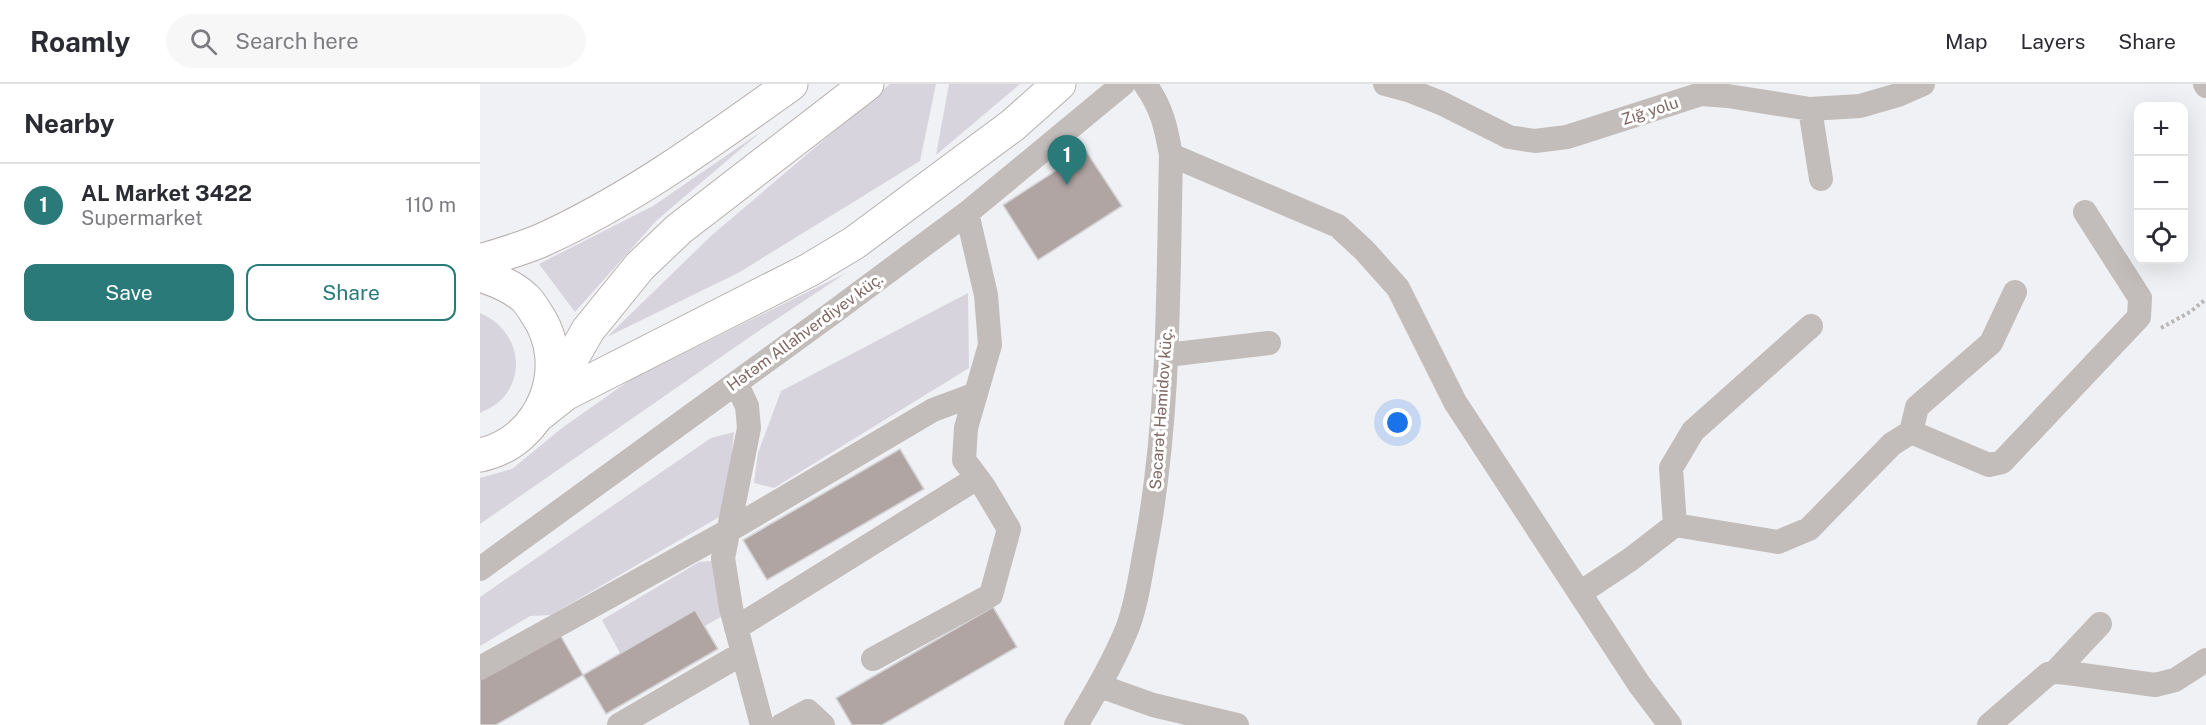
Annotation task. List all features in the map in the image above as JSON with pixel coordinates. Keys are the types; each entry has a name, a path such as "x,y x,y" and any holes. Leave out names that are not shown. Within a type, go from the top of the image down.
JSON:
{"main road":[{"path":"480,261 539,242 606,208 675,167 791,84"},
{"path":"541,413 588,330 640,266 679,229 867,84"},
{"path":"485,454 520,436 541,413 565,394 809,270 854,243 1013,125 1059,84"},
{"path":"480,276 500,281 526,299 544,324 553,354 552,384 541,413"}],"street":[{"name":"Hətəm Allahverdiyev küç.","path":"480,569 967,213 1123,84"},
{"name":"Səcarət Həmidov küç.","path":"1076,725 1100,686 1127,627 1138,586 1154,502 1167,355 1171,155 1158,101 1145,84"},
{"name":"Zığ yolu","path":"1385,84 1411,90 1442,103 1509,137 1535,141 1567,137 1702,89 1728,96 1810,109 1860,106 1898,95 1923,84"},
{"path":"1810,109 1821,179"},
{"path":"1171,155 1338,226 1364,250 1398,288 1455,402 1639,684 1670,725"},
{"path":"1911,432 1989,465 2002,462 2139,317 2140,297 2085,212"},
{"path":"873,659 991,595 1009,529 964,460 966,428 990,345 986,295 967,213"},
{"path":"1580,593 1631,559 1675,525 1778,542 1809,529 1892,444 1911,432 1917,407 1991,343 2015,292"},
{"path":"1675,525 1671,468 1693,431 1811,326"},
{"path":"1167,355 1269,343"},
{"path":"736,382 747,406 749,428 723,558 736,628 762,725"},
{"path":"480,668 728,531 933,410 976,394"},
{"path":"736,628 977,478"},
{"path":"2055,672 2100,624"},
{"path":"619,725 743,653"},
{"path":"1989,725 2048,674 2055,672 2155,685 2175,680 2206,660"},
{"path":"1100,686 1153,705 1237,725"},
{"path":"782,725 808,711 823,725"}],"shaded area":[{"path":"890,84 936,84 920,161 738,273 607,337 712,235"},
{"path":"949,84 1020,84 936,155"},
{"path":"762,131 657,220 575,312 539,264 653,206"},
{"path":"846,273 480,524 480,478 512,469 562,428 630,380"},
{"path":"968,293 969,368 774,488 754,483 758,453 781,391"},
{"path":"480,313 500,326 508,336 516,358 516,370 506,394 498,403 480,413"},
{"path":"734,432 726,513 551,615 530,616 480,646 480,597 711,438"},
{"path":"712,561 724,615 705,626 695,610 620,653 602,620 699,562"}],"building":[{"path":"1086,151 1122,206 1038,260 1003,205"},
{"path":"900,449 924,489 767,580 743,540"},
{"path":"993,607 1017,647 882,725 852,725 836,698"},
{"path":"695,610 718,649 606,714 583,675"},
{"path":"559,633 583,675 496,725 480,725 480,679"}],"place":[{"name":"AL Market 3422","path":"1067,185"}]}
